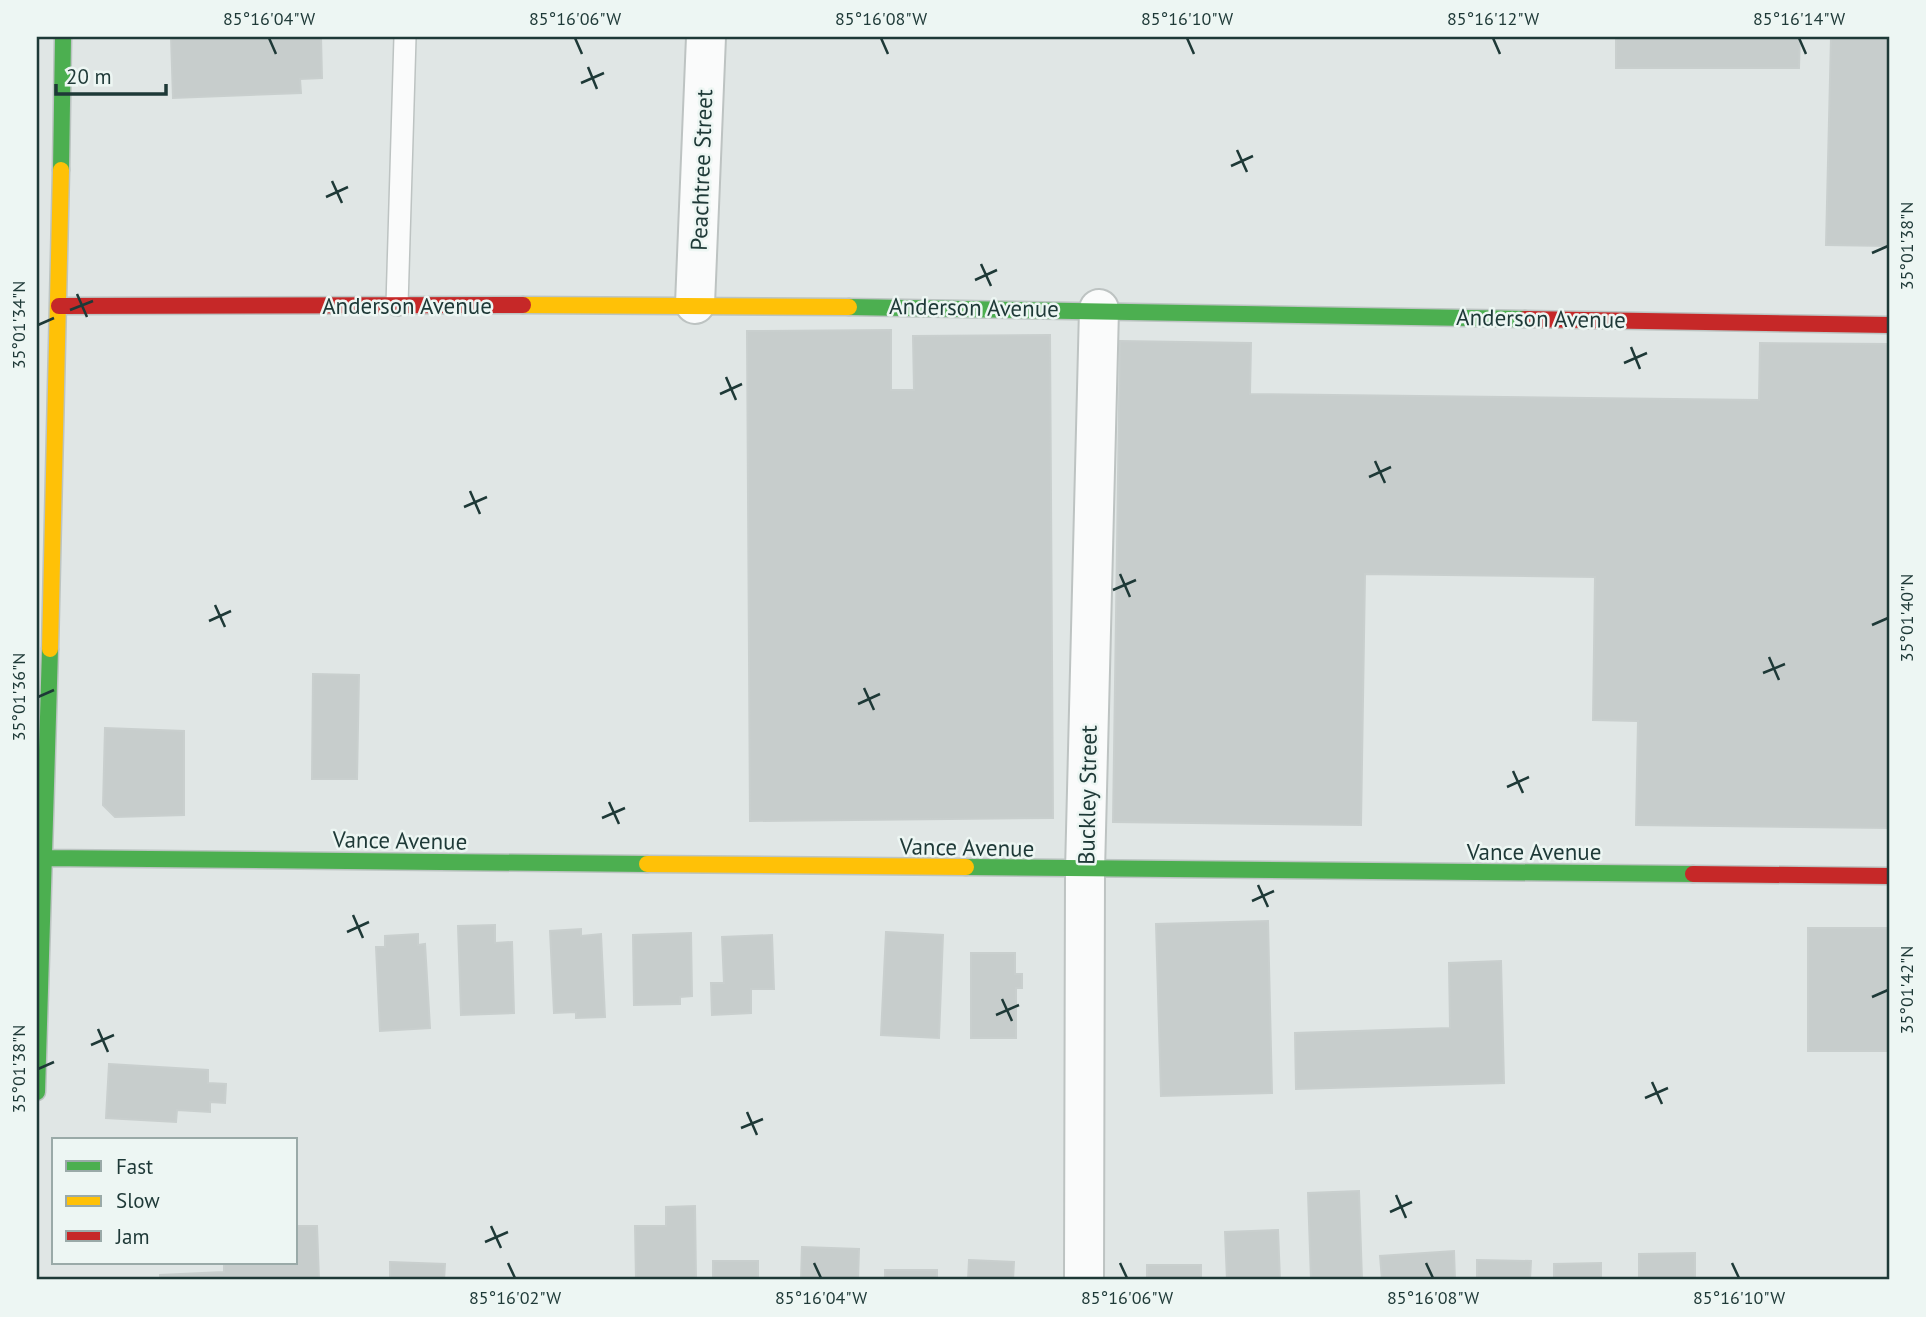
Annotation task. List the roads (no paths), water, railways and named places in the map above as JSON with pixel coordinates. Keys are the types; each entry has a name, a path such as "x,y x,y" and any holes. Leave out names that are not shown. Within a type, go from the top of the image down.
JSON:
{"street":[{"path":"37,1093 44,858 47,391 59,306 63,37"},
{"name":"Peachtree Street","path":"695,304 706,37"},
{"name":"Anderson Avenue","path":"59,306 695,304 1099,309 1889,325"},
{"name":"Buckley Street","path":"1084,1280 1085,871 1099,309"},
{"name":"Vance Avenue","path":"44,858 1085,871 1889,877"}],"lane":[{"path":"397,305 405,37"}]}
